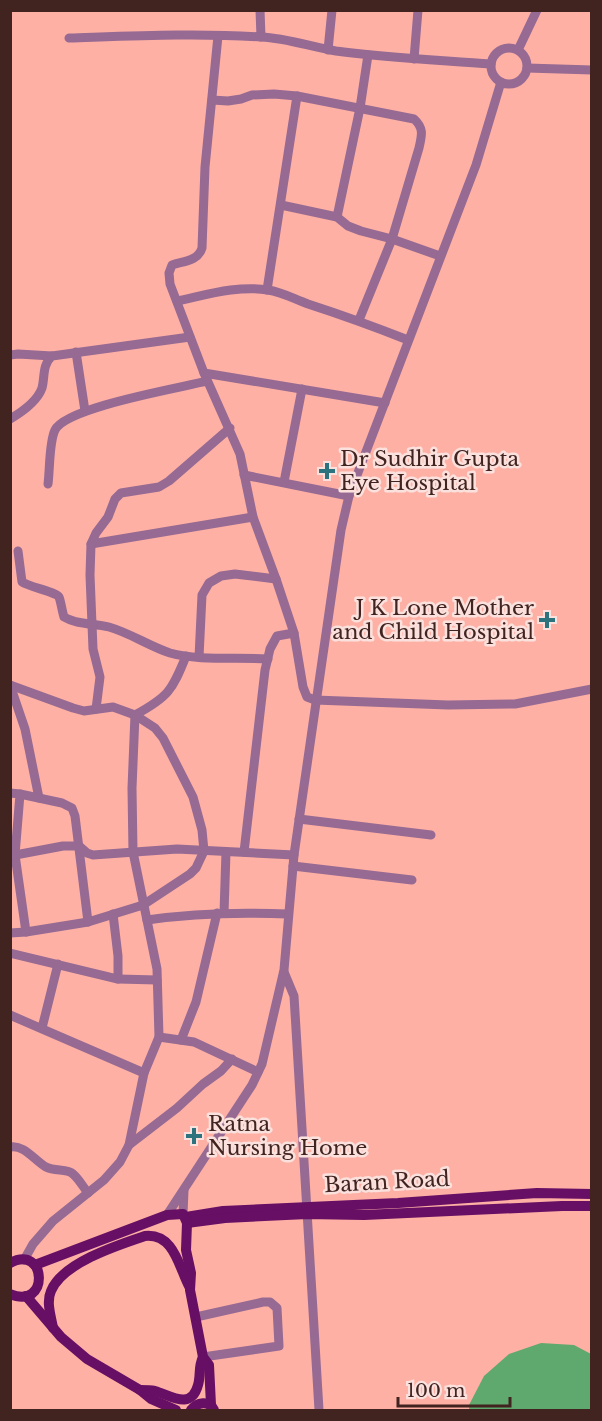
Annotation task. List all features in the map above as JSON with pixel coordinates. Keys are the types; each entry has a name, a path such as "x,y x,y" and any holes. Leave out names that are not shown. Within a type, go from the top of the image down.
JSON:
{"main road":[{"name":"Baran Road","path":"35,1265 167,1215 185,1218 223,1211 307,1210 537,1193 591,1194"},
{"name":"Baran Road","path":"307,1210 364,1215 591,1206"},
{"path":"185,1218 186,1250 191,1274 190,1290"},
{"path":"53,1328 49,1304 50,1292 57,1280 82,1262 145,1236 154,1235 174,1250 182,1275 190,1290 203,1357 209,1365 213,1408"},
{"path":"11,1294 26,1296 33,1293 40,1282 39,1272 35,1265 16,1259"},
{"path":"26,1296 53,1328 87,1359 140,1390 151,1399 176,1410"},
{"path":"140,1390 155,1391 176,1400 191,1396 197,1389 199,1365 203,1357"},
{"path":"191,1410 203,1403 213,1408"}],"street":[{"path":"260,10 261,37"},
{"path":"328,50 332,10"},
{"path":"414,58 418,10"},
{"path":"518,50 537,10"},
{"path":"69,38 186,34 261,37 289,39 328,50 368,55 491,64"},
{"path":"218,36 206,167 202,248 200,255 193,259 172,265 169,273 170,284 205,377 240,454 253,517 294,633 303,687 307,697 315,700 448,705 515,704 591,689"},
{"path":"511,48 523,54 527,68 521,80 507,84 501,82 492,71 491,64 497,52 511,48"},
{"path":"337,217 360,108 368,55"},
{"path":"527,68 591,70"},
{"path":"167,1215 252,1085 262,1064 284,970 298,819 335,563 349,496 476,165 501,82"},
{"path":"212,100 228,101 265,94 297,96 414,119 420,125 423,133 392,239 359,320"},
{"path":"267,290 297,96"},
{"path":"281,204 337,217 348,226 440,256"},
{"path":"177,301 230,291 267,290 359,320 408,340"},
{"path":"10,355 52,356 190,337"},
{"path":"76,352 85,411"},
{"path":"10,419 32,403 41,390 46,362 52,356"},
{"path":"48,484 55,430 61,422 85,411 205,377 302,389 385,403"},
{"path":"284,482 302,389"},
{"path":"96,709 100,677 93,649 90,595 92,544 96,533 108,517 115,499 121,493 159,487 230,428"},
{"path":"244,475 349,496"},
{"path":"92,544 253,517"},
{"path":"18,551 22,582 31,588 56,595 64,617 72,621 93,623 122,631 170,652 186,656 268,659"},
{"path":"199,657 202,595 208,583 221,576 235,574 276,579"},
{"path":"244,852 268,659 277,636 294,633"},
{"path":"135,715 168,694 186,656"},
{"path":"10,685 84,711 113,707 135,715 155,728 163,738 193,797 202,830 204,850 196,868 190,874 143,905 88,922 10,933"},
{"path":"10,685 26,729 39,798"},
{"path":"16,1259 54,1221 104,1180 120,1162 129,1145 144,1073 159,1037 157,980 151,934 133,852 132,788 135,715"},
{"path":"26,932 13,856 15,794 72,807 88,922"},
{"path":"298,819 431,835"},
{"path":"13,856 63,846 79,846 87,854 93,855 177,849 294,855"},
{"path":"181,1040 196,1002 220,913 226,852"},
{"path":"293,866 412,880"},
{"path":"113,914 118,979"},
{"path":"147,920 190,914 288,914"},
{"path":"10,953 118,979 157,980"},
{"path":"42,1028 58,964"},
{"path":"284,970 294,996 319,1410"},
{"path":"10,1015 144,1073"},
{"path":"159,1037 194,1042 258,1072"},
{"path":"129,1145 177,1108 232,1059"},
{"path":"10,1148 15,1146 22,1149 48,1168 68,1171 88,1193"},
{"path":"184,1190 185,1218"},
{"path":"196,1317 263,1302 270,1302 277,1308 279,1346 203,1357"}],"green space":[{"path":"541,1343 574,1345 591,1354 591,1410 469,1410 469,1405 484,1376 509,1354"}],"place":[{"name":"Dr Sudhir Gupta Eye Hospital","path":"327,471"},
{"name":"J K Lone Mother and Child Hospital","path":"547,620"},
{"name":"Ratna Nursing Home","path":"194,1136"}]}
